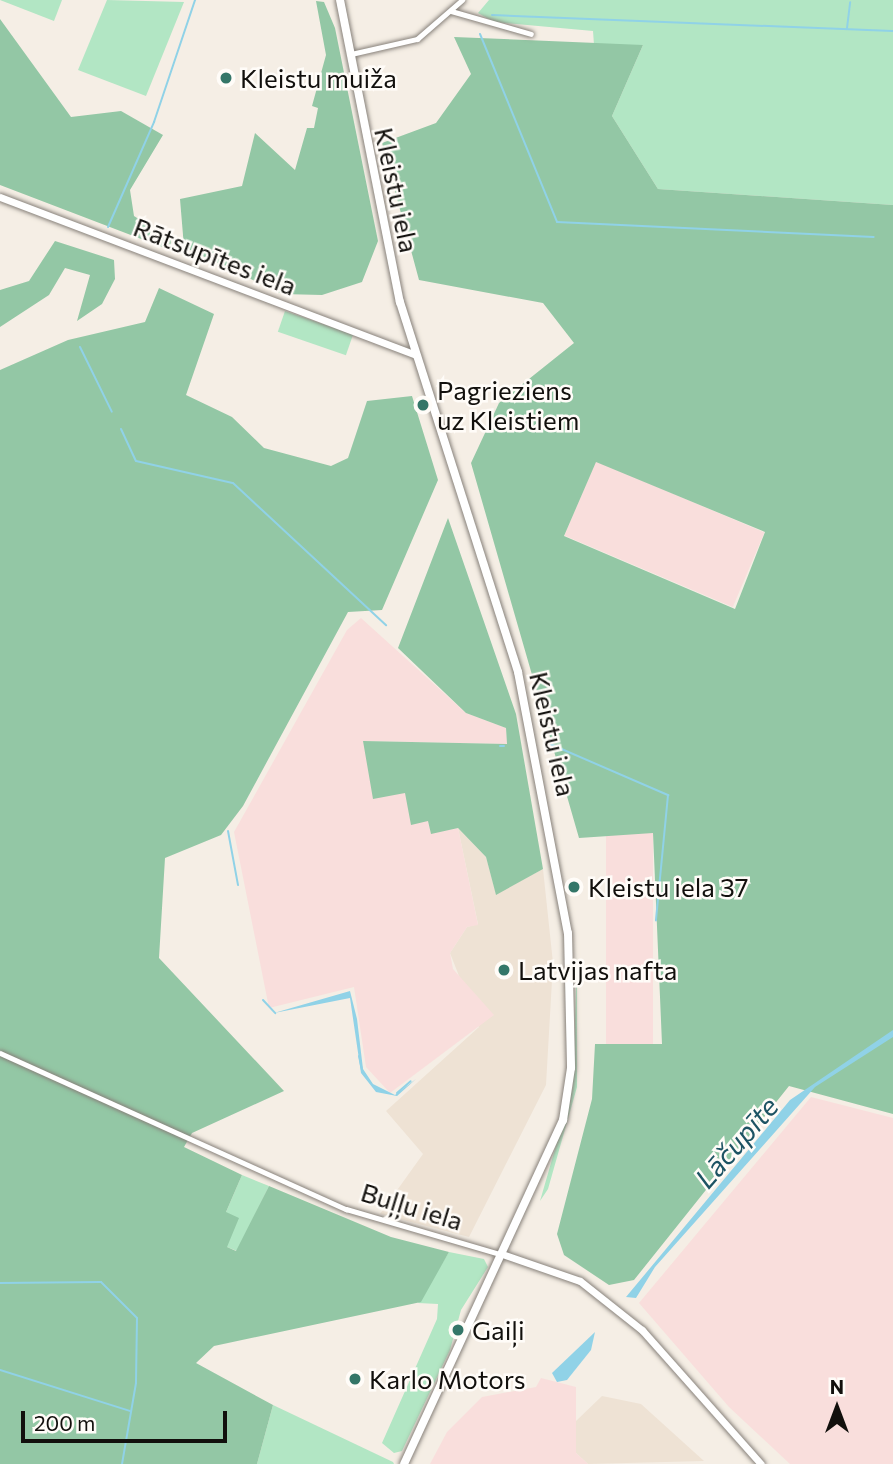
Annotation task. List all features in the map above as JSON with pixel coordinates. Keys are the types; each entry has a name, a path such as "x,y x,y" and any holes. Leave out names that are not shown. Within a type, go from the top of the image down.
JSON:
{"main road":[{"name":"Kleistu iela","path":"340,0 348,55 414,354 518,672 564,894 571,1011 568,1101 505,1255 404,1464"}],"street":[{"path":"348,55 417,39 462,0"},
{"path":"451,11 531,34"},
{"name":"Rātsupītes iela","path":"0,197 414,354"},
{"name":"Buļļu iela","path":"0,1053 346,1209 505,1255 580,1281 642,1330 761,1464"}],"shaded area":[{"path":"596,461 764,533 733,607 564,536"},
{"path":"361,618 466,713 506,728 507,744 363,741 429,821 431,833 458,828 478,925 467,927 450,953 453,969 494,1015 390,1093 366,1067 354,987 269,1008 234,832 347,630"},
{"path":"458,828 486,857 496,894 543,869 553,963 546,1085 469,1237 380,1214 423,1154 386,1111 479,1027 450,953 467,927 478,924"},
{"path":"606,833 653,833 653,1044 606,1044"},
{"path":"811,1097 893,1118 893,1464 790,1464 729,1407 639,1303"},
{"path":"541,1378 576,1387 576,1453 588,1464 430,1464 447,1432 482,1397 536,1387"},
{"path":"602,1396 641,1404 704,1461 588,1464 576,1453 576,1421"}],"green space":[{"path":"0,0 62,0 54,21"},
{"path":"107,0 184,2 146,96 78,70"},
{"path":"489,0 893,0 893,205 658,189 612,116 643,45 594,45 593,31 494,22 478,13"},
{"path":"316,1 324,2 335,28 378,241 362,282 322,295 282,294 184,247 180,199 242,186 255,133 295,170 307,128 314,128 318,108 312,106 326,55"},
{"path":"0,19 71,117 121,111 163,135 130,190 134,216 171,240 170,250 0,185"},
{"path":"454,37 643,45 612,116 658,189 893,205 893,1114 789,1086 634,1280 609,1285 564,1255 557,1234 592,1099 595,1044 662,1044 653,833 579,838 471,463 499,403 574,343 543,303 419,280 382,143 436,123 471,74","holes":["596,462 765,532 735,609 564,536"]},
{"path":"55,241 114,260 115,279 102,304 77,321 90,275 65,268 49,295 0,327 0,290 29,281"},
{"path":"159,288 214,314 186,395 232,417 264,448 331,466 348,458 367,401 412,396 438,480 382,610 348,612 243,806 221,835 165,858 159,958 284,1091 192,1133 184,1147 242,1175 226,1212 239,1218 227,1247 236,1251 269,1186 391,1237 449,1252 421,1302 214,1346 196,1363 273,1405 257,1464 0,1464 0,370 68,340 145,322"},
{"path":"285,311 353,334 346,355 278,332"},
{"path":"448,518 516,714 543,869 496,895 486,857 458,828 431,834 428,821 411,825 405,793 373,799 363,741 507,744 506,728 466,713 398,648"},
{"path":"577,956 577,1087 548,1189 540,1201 573,1087"},
{"path":"242,1175 269,1186 237,1251 227,1247 226,1212"},
{"path":"449,1252 484,1259 488,1267 461,1310 450,1350 402,1451 394,1453 382,1443 437,1319 438,1304 418,1303"},
{"path":"273,1405 393,1462 394,1464 257,1464"}],"water":[{"path":"350,991 357,1019 363,1069 373,1084 395,1095 416,1079 397,1096 376,1092 361,1073 350,998 274,1013"},
{"name":"Lāčupīte","path":"893,1030 893,1037 815,1087 655,1267 636,1298 626,1297 790,1100"},
{"path":"595,1332 591,1350 567,1380 557,1382 552,1373"}],"waterway":[{"path":"108,227 154,122 195,0"},
{"path":"847,28 850,2"},
{"path":"492,15 893,31"},
{"path":"480,34 557,222 874,237"},
{"path":"80,347 112,412"},
{"path":"121,429 136,461 233,483 386,625"},
{"path":"550,744 668,795 656,920"},
{"path":"228,831 238,885"},
{"path":"263,1000 275,1013"},
{"path":"359,1056 362,1070"},
{"path":"397,1093 411,1081"},
{"path":"0,1283 101,1282 137,1318 136,1383 122,1464"},
{"path":"0,1370 130,1411"}],"place":[{"name":"Kleistu muiža","path":"226,78"},
{"name":"Pagrieziens uz Kleistiem","path":"423,405"},
{"name":"Kleistu iela 37","path":"574,887"},
{"name":"Latvijas nafta","path":"504,970"},
{"name":"Gaiļi","path":"458,1330"},
{"name":"Karlo Motors","path":"355,1379"}]}
